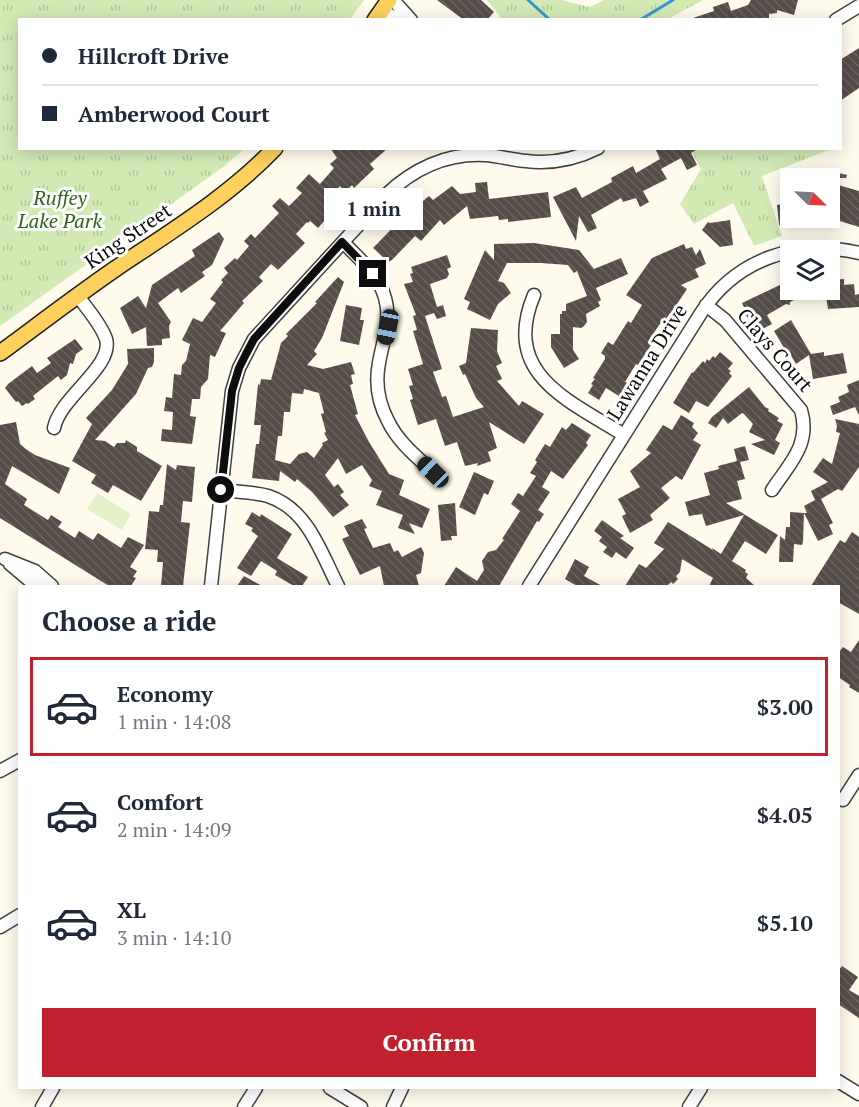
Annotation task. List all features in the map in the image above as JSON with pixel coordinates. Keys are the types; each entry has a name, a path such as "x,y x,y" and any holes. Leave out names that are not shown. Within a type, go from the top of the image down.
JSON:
{"main road":[{"name":"King Street","path":"0,352 226,192 273,150"}],"street":[{"path":"839,18 859,6"},
{"path":"385,7 396,18"},
{"path":"385,7 407,18"},
{"path":"211,585 232,391 239,368 254,339 396,186 447,154 485,155 550,162 566,160 593,150"},
{"path":"342,242 373,274 386,300 388,327 379,362 377,383 384,413 398,438 433,472"},
{"name":"Lawanna Drive","path":"530,585 706,305 718,291 738,273 780,253 814,247 839,248 859,253"},
{"path":"54,428 60,409 98,367 106,350 104,335 78,296"},
{"path":"534,296 525,326 526,347 534,368 556,392 624,435"},
{"name":"Clays Court","path":"706,305 725,320 801,410 805,424 805,436 772,490"},
{"path":"221,490 269,497 294,510 308,528 337,585"},
{"path":"3,557 28,580 41,585"},
{"path":"3,557 35,571 51,585"},
{"path":"0,771 18,761"},
{"path":"843,800 859,775"},
{"path":"0,927 18,916"},
{"path":"840,1082 859,1094"},
{"path":"42,1107 51,1089"},
{"path":"244,1107 255,1089"},
{"path":"332,1089 361,1107"},
{"path":"393,1107 402,1089"},
{"path":"689,1107 700,1089"}],"green space":[{"name":"Ruffey Lake Park","path":"0,0 364,0 351,18 18,18 18,150 243,150 222,168 0,326"},
{"path":"487,0 561,0 590,7 604,0 703,0 670,18 501,18"},
{"path":"691,150 828,150 762,176 782,236 754,246 733,203 694,224 680,204 701,169"},
{"path":"97,493 131,514 122,530 87,509"}],"building":[{"path":"437,0 481,0 494,12 489,18 461,18"},
{"path":"751,0 798,0 794,15 777,10 777,13 769,14 769,18 693,18 714,11 713,7 728,2 731,11 748,5"},
{"path":"859,48 859,88 842,100 842,59"},
{"path":"331,150 386,150 370,164 374,169 354,188 352,185 345,192 340,186 325,203 333,211 318,228 310,221 296,234 305,243 278,270 271,264 259,277 263,281 242,301 244,303 220,331 226,333 215,357 210,355 208,379 201,387 200,399 192,399 190,416 196,417 192,444 161,441 162,429 172,430 173,412 164,411 166,397 172,398 174,374 181,375 182,365 186,361 190,344 182,340 193,318 202,322 216,303 210,299 228,273 224,268 235,258 237,260 249,246 244,241 251,234 255,238 279,213 272,206 280,198 289,206 302,193 296,188 309,174 320,184 334,168 330,164 337,158"},
{"path":"656,150 696,150 691,153 697,165 687,170 681,158 661,169 667,179 643,191 649,202 640,207 636,198 623,202 621,198 591,215 597,228 588,232 579,216 576,241 553,197 576,187 582,198 612,182 611,178 633,166 636,173 660,159"},
{"path":"840,173 847,175 846,178 840,178"},
{"path":"487,182 489,199 548,192 551,217 508,222 508,219 499,220 498,216 470,219 467,206 444,225 440,220 421,241 415,236 388,262 373,248 415,205 417,206 429,196 433,200 452,186 460,194 476,192 475,183"},
{"path":"840,186 859,191 859,227 840,221"},
{"path":"777,205 780,205 779,225"},
{"path":"730,220 733,245 720,247 702,230 708,222"},
{"path":"219,232 224,239 212,265 202,272 205,276 181,293 178,288 158,303 171,322 170,338 162,339 162,345 147,346 146,327 132,334 120,308 138,296 146,308 152,285 195,256 192,250"},
{"path":"534,243 579,250 594,269 621,258 628,274 596,288 601,300 598,302 600,306 586,314 587,322 584,326 573,327 573,350 579,359 564,368 551,347 551,334 560,334 560,314 566,311 566,304 587,296 577,271 574,273 568,265 507,263 498,281 504,283 511,293 498,304 490,320 467,309 470,302 464,299 485,250 494,260 494,244"},
{"path":"684,244 686,249 692,247 696,255 700,249 706,264 695,269 699,277 681,285 687,289 651,337 655,339 638,365 636,364 625,382 628,383 619,396 606,388 599,400 588,393 595,379 593,378 605,359 601,353 608,342 613,345 628,321 631,323 642,305 626,295 652,258"},
{"path":"447,255 451,267 447,269 449,274 447,278 430,284 437,307 443,305 446,316 437,319 434,313 425,316 442,369 433,372 442,397 446,396 453,417 484,407 476,398 459,366 466,363 471,328 498,330 497,351 502,363 496,366 502,379 497,381 519,406 522,401 544,414 524,444 489,422 497,448 488,452 491,461 477,466 478,463 465,466 457,442 445,446 436,419 418,425 410,400 413,399 409,386 413,385 408,369 423,364 413,331 417,330 413,316 416,315 404,284 413,282 410,274 413,273 411,267"},
{"path":"338,277 344,282 322,338 314,351 317,354 307,365 323,369 351,362 355,374 351,375 353,384 350,385 358,414 355,415 369,442 389,474 404,480 399,495 430,509 422,528 409,523 415,534 398,528 403,515 376,505 382,491 369,486 372,480 362,465 346,474 338,458 325,475 334,487 338,484 344,492 340,495 349,505 333,517 312,492 297,479 295,482 280,471 279,481 252,478 261,425 254,425 258,384 260,385 261,379 271,380 281,343 288,336 286,334 317,303 315,302","holes":["304,389 319,393 324,413 321,414 326,432 324,433 328,440 322,443 323,445 314,458 307,452 299,454 290,464 275,460 278,436 282,436 284,412 290,412 292,393 303,394"]},
{"path":"840,279 844,279 844,285 854,284 855,295 859,294 859,307 828,309 827,300 840,300"},
{"path":"780,285 780,300 794,300 790,302 790,305 786,304 767,315 772,324 757,332 745,314 747,314 742,303"},
{"path":"346,305 362,308 360,320 364,320 359,345 340,341"},
{"path":"791,320 811,354 824,352 824,356 843,353 847,373 813,379 809,355 796,364 774,331"},
{"path":"75,339 83,349 76,354 73,364 70,363 67,375 61,380 58,376 33,396 35,399 28,404 22,406 18,401 16,402 5,388 8,384 32,366 37,373 51,363 47,358"},
{"path":"154,348 154,362 152,367 148,368 136,394 95,440 105,441 114,447 117,443 125,443 126,440 137,447 137,451 162,466 141,501 113,485 108,493 91,483 96,475 72,461 92,424 86,418 112,390 128,364 127,349"},
{"path":"720,352 733,363 728,369 732,376 708,407 696,401 689,413 673,403 692,372 703,361 705,363 707,359 709,361 713,356 715,358"},
{"path":"859,380 859,415 855,407 833,415 830,406 840,402 838,397 849,392 847,385"},
{"path":"749,387 769,409 768,411 779,418 777,421 783,424 775,440 780,443 774,455 751,444 765,440 749,432 753,424 742,413 728,424 723,418 716,428 708,423 712,417"},
{"path":"681,415 694,423 692,427 698,433 693,440 701,445 682,480 676,476 661,488 670,498 650,515 653,520 630,533 622,516 626,514 618,499 640,487 630,471 651,453 646,450 663,425 672,430"},
{"path":"835,419 859,424 859,467 842,491 838,489 821,499 833,523 829,525 833,534 818,541 804,513 807,513 804,506 815,500 811,491 828,482 813,472 823,458 832,464 840,433 836,432"},
{"path":"16,422 20,444 35,455 70,468 59,494 12,466 5,484 27,499 24,505 48,520 51,515 62,522 58,527 75,538 79,531 93,540 98,533 121,548 128,537 144,545 130,567 137,571 132,585 107,585 0,518 0,425"},
{"path":"572,423 591,435 586,443 588,445 563,479 551,471 542,487 550,492 538,510 544,514 539,522 537,521 500,585 445,585 456,567 477,581 484,570 482,561 488,552 496,550 504,540 502,539 520,511 511,504 518,493 523,496 536,476 530,473 537,462 535,460 545,444 550,447 562,427 566,430"},
{"path":"745,446 749,460 740,462 745,479 737,481 742,499 726,503 778,535 766,554 745,541 732,561 746,570 748,574 746,578 754,585 710,585 713,578 682,559 680,572 676,576 678,579 673,584 671,582 668,585 626,585 639,564 646,568 664,549 654,543 668,522 721,554 744,515 706,526 702,514 689,516 685,502 710,495 704,473 737,461 734,449"},
{"path":"167,464 176,470 177,465 195,467 192,502 183,501 181,522 190,523 183,585 161,585 163,562 157,562 158,550 145,549 149,511 159,512 160,505 163,505"},
{"path":"474,472 494,481 488,495 484,493 475,515 459,507"},
{"path":"455,503 457,536 451,536 452,540 441,541 438,505"},
{"path":"252,512 260,517 261,514 292,534 277,558 308,577 303,585 292,585 275,575 277,571 261,561 251,576 237,568 258,536 251,531 253,528 245,524"},
{"path":"790,512 804,513 803,542 802,545 794,544 793,562 779,562 780,536 785,540 786,527 790,527"},
{"path":"362,519 373,548 390,543 394,552 398,550 402,557 421,547 424,553 421,573 416,575 419,585 384,585 380,566 360,575 342,539 349,536 344,526"},
{"path":"602,520 624,536 620,538 634,548 626,559 616,552 612,558 603,552 607,547 599,541 602,537 594,531"},
{"path":"852,532 859,537 859,614 840,603 840,585 812,585 840,540 845,543"},
{"path":"575,559 589,567 584,576 600,585 575,585 565,579"},
{"path":"244,576 260,585 238,585"},
{"path":"859,640 859,693 840,678 840,651 843,647 851,652"},
{"path":"842,966 858,977 849,990 859,996 859,1018 840,1005 840,968"}],"waterway":[{"path":"528,0 548,18"},
{"path":"643,18 673,0"}],"route":[{"path":"221,490 232,391 239,368 254,339 342,242 373,274"}]}
